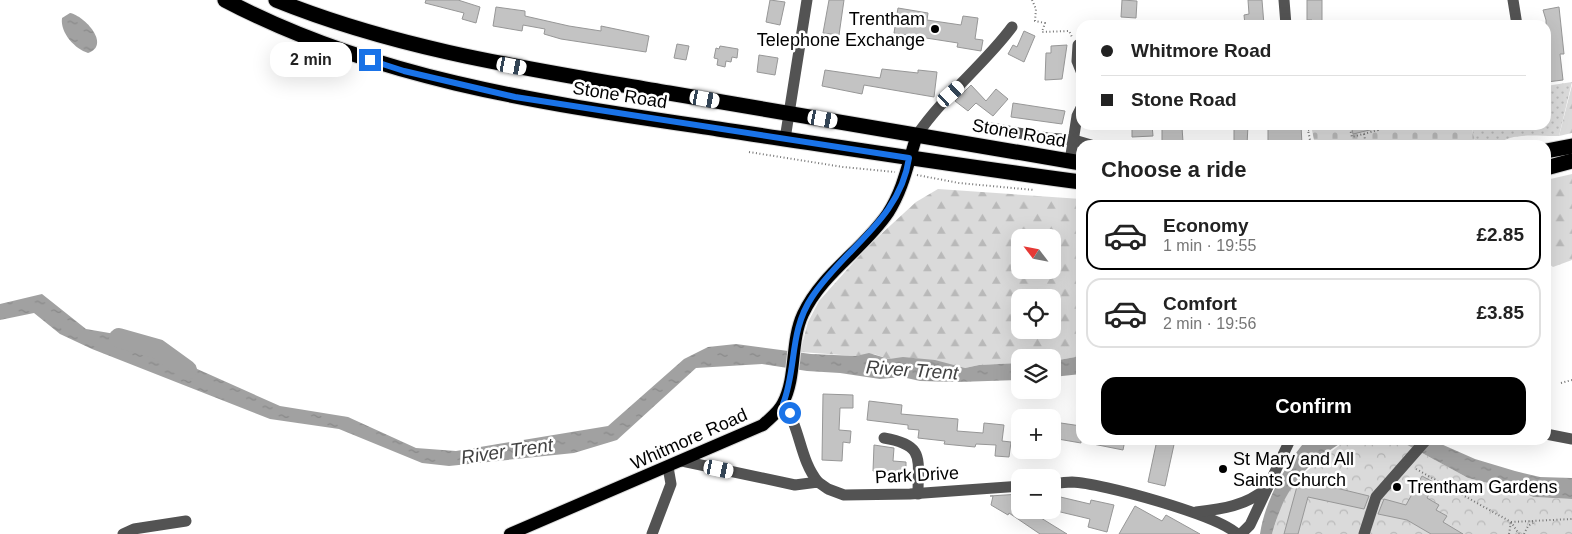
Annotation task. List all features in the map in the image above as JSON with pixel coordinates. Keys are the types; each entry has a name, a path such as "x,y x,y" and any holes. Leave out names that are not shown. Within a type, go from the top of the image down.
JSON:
{"highway":[{"name":"Stone Road","path":"225,0 304,36 404,71 515,97 909,158 1076,181"},
{"name":"Stone Road","path":"276,0 325,19 422,47 493,63 1076,162"},
{"path":"1551,150 1572,146"},
{"path":"1551,167 1572,161"}],"main road":[{"name":"Whitmore Road","path":"510,534 763,425 783,404 788,391 794,342 802,316 812,297 887,213 903,183 917,135"}],"street":[{"path":"785,139 806,0"},
{"path":"1284,0 1286,20"},
{"path":"1513,0 1516,20"},
{"path":"917,135 938,105 963,84 1012,27"},
{"path":"1076,124 1074,140 1076,162"},
{"path":"991,128 1047,138 1074,140"},
{"path":"783,404 790,413 810,472 818,482"},
{"path":"1551,435 1572,439"},
{"path":"884,438 907,443 915,451 918,460 918,494"},
{"path":"1241,534 1250,525 1288,445"},
{"path":"1364,534 1376,497 1422,445"},
{"path":"682,461 794,485 818,482"},
{"path":"652,534 671,484 668,467"},
{"name":"Park Drive","path":"818,482 828,490 844,495 918,494 1011,487"},
{"path":"1061,483 1073,482 1133,494 1194,512 1231,528 1237,534"},
{"path":"1194,512 1222,510 1242,504 1268,488"},
{"path":"122,534 134,529 186,522"}],"path":[{"path":"1032,0 1036,9 1036,21 1045,23 1042,32 1069,31 1076,41"},
{"path":"1308,130 1310,140"},
{"path":"1350,130 1352,137 1378,130"},
{"path":"1364,134 1365,140"},
{"path":"1561,383 1572,380"},
{"path":"1426,474 1511,522 1519,534"},
{"path":"1511,522 1572,519"},
{"path":"1509,534 1511,522"},
{"path":"1524,534 1528,526 1535,522"}],"green space":[{"path":"1572,82 1559,136 1518,136 1505,140 1475,140 1472,130 1551,130 1551,85"},
{"path":"1572,85 1572,133 1559,136"},
{"path":"1312,130 1472,130 1475,140 1314,140"},
{"path":"1572,174 1572,260 1553,267 1551,266 1551,179"},
{"path":"938,189 1076,199 1076,357 1061,360 1061,349 1011,349 1011,363 979,365 965,368 914,358 889,359 874,354 856,356 800,352 808,322 819,301 868,246 916,202"},
{"name":"Trentham Gardens","path":"1340,445 1407,445 1468,478 1523,492 1533,497 1572,499 1572,534 1272,534 1280,508 1294,481"}],"water":[{"path":"70,13 82,19 93,31 97,44 88,53 78,48 69,40 63,29 62,18"},
{"path":"42,294 86,329 121,335 280,406 348,417 416,448 456,451 608,426 684,359 708,347 736,344 811,354 856,356 869,353 889,359 903,357 935,360 965,368 979,365 1011,363 1011,380 958,382 920,381 902,377 880,379 762,364 696,368 617,440 574,453 449,466 422,463 339,429 270,419 92,349 60,334 34,313 0,320 0,304"},
{"path":"1076,357 1076,375 1061,376 1061,360"},
{"path":"1302,445 1338,445 1308,468 1298,479 1283,503 1272,534 1260,534 1271,496"},
{"path":"1407,445 1443,445 1475,459 1515,471 1540,477 1572,478 1572,499 1533,497 1523,492 1468,478"}],"building":[{"path":"426,0 458,0 480,7 476,23 462,19 464,13 425,3"},
{"path":"770,0 785,2 780,25 766,22"},
{"path":"829,0 844,0 839,35 823,33"},
{"path":"1122,0 1137,1 1136,18 1121,17"},
{"path":"1248,0 1262,0 1264,20 1244,20 1244,15 1249,14"},
{"path":"1307,0 1322,0 1322,20 1307,20"},
{"path":"496,7 525,11 525,16 569,26 601,31 601,26 649,36 646,52 561,39 544,34 545,29 523,25 522,31 493,26"},
{"path":"1559,7 1564,54 1560,54 1563,80 1551,82 1551,20 1546,20 1543,10"},
{"name":"Trentham Telephone Exchange","path":"898,8 928,13 927,20 961,25 963,16 978,18 975,39 983,40 981,51 957,47 958,43 894,33"},
{"path":"1024,31 1035,36 1024,62 1008,54 1013,45 1017,47"},
{"path":"677,44 689,46 686,60 674,58"},
{"path":"1067,45 1062,79 1045,80 1046,53 1051,53 1051,46"},
{"path":"720,46 738,49 737,58 732,57 731,62 726,61 725,67 717,65 718,59 714,58 716,48 719,49"},
{"path":"759,55 778,58 775,75 757,72"},
{"path":"882,69 918,73 918,70 937,72 934,97 864,85 862,94 822,86 825,70 880,78"},
{"path":"971,85 986,101 996,89 1008,99 993,116 976,103 968,111 955,101"},
{"path":"1013,103 1065,111 1062,124 1011,117"},
{"path":"1132,130 1152,130 1153,136 1132,137"},
{"path":"1162,130 1182,130 1183,140 1162,140"},
{"path":"1234,130 1248,130 1247,140 1234,140"},
{"path":"1268,130 1301,130 1302,140 1268,140"},
{"path":"1352,130 1370,130 1353,134"},
{"path":"823,394 853,395 853,408 840,408 839,430 851,431 850,443 843,442 842,461 822,460"},
{"path":"869,401 902,405 901,414 958,419 957,431 983,433 984,423 1004,425 1002,441 1011,442 1009,457 995,456 996,445 976,444 975,447 944,444 945,441 918,438 919,430 908,429 908,425 867,420"},
{"path":"1061,423 1076,425 1076,442 1061,440"},
{"path":"874,445 894,448 893,461 906,462 906,472 873,471"},
{"path":"1098,445 1124,445 1123,450"},
{"path":"1156,445 1174,445 1165,486 1148,482"},
{"path":"1422,476 1435,483 1427,498 1439,505 1436,510 1447,516 1443,522 1463,534 1431,534 1407,520 1378,514 1384,499 1406,505"},
{"path":"1299,479 1369,496 1364,509 1308,497 1298,534 1284,534"},
{"path":"1011,495 1011,514 1009,513 1008,515 991,505 993,496 990,496"},
{"path":"1061,497 1090,504 1091,500 1114,505 1107,532 1088,527 1090,519 1061,512"},
{"path":"1135,506 1162,521 1166,515 1200,534 1119,534"},
{"path":"1018,519 1043,519 1067,534 1040,534"}],"waterway":[{"name":"River Trent","path":"119,338 158,349 187,370"}],"place":[{"name":"Trentham Telephone Exchange","path":"935,29"},
{"name":"St Mary and All Saints Church","path":"1223,469"},
{"name":"Trentham Gardens","path":"1397,487"}],"route":[{"path":"370,60 404,71 515,97 909,158 907,173 903,183 887,213 812,297 802,316 794,342 788,391 783,404 790,413"}]}
